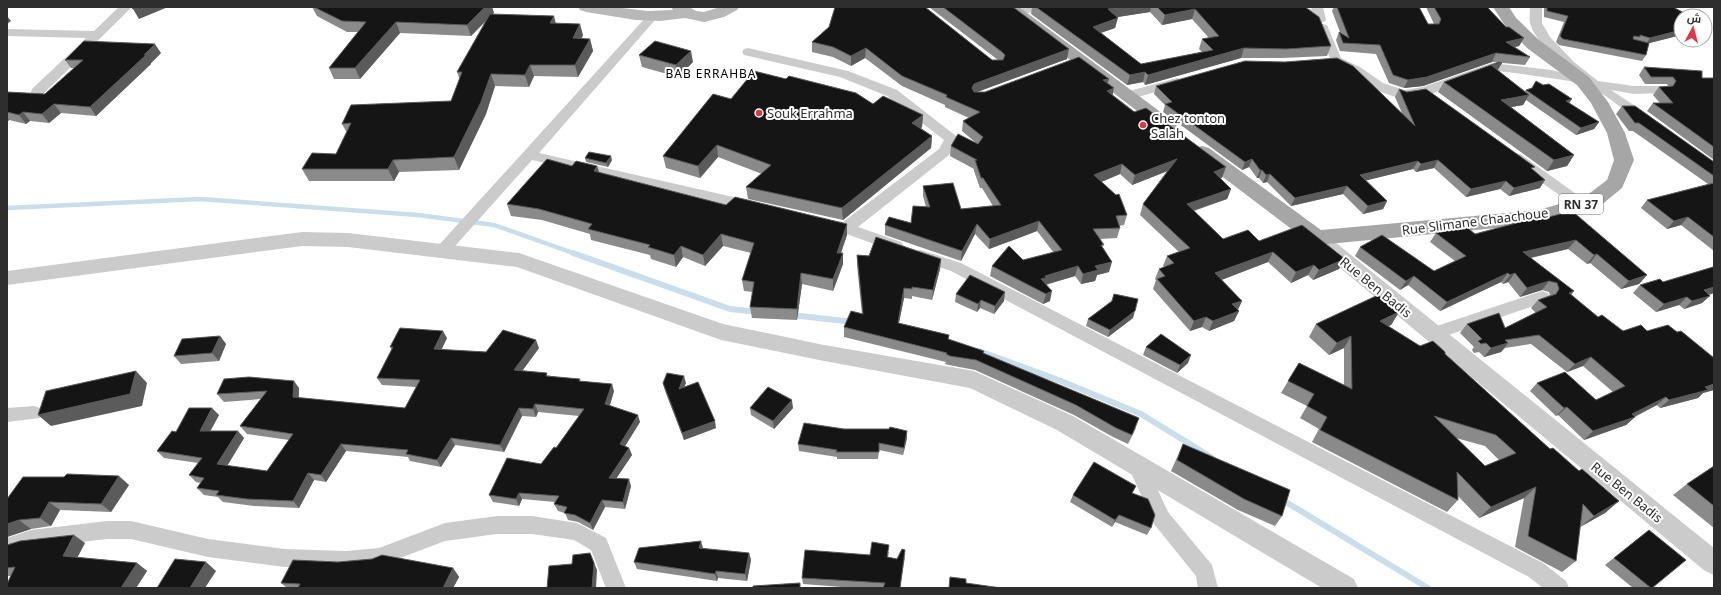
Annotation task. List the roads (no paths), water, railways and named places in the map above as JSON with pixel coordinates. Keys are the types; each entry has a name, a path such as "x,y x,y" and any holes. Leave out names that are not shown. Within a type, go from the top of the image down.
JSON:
{"main road":[{"path":"586,7 651,18 670,17 682,10 697,16 711,16 723,12 731,7"},
{"name":"Rue Slimane Chaachoue","path":"1317,238 1539,217 1593,201 1614,183 1624,160 1616,132 1589,82 1533,44 1510,21 1501,7"},
{"name":"Rue Ben Badis","path":"1013,10 1073,63 1127,96 1317,238"}],"street":[{"path":"37,92 126,7"},
{"path":"1013,10 1039,7"},
{"path":"1302,7 1320,20"},
{"path":"1317,7 1320,20 1336,60"},
{"path":"1536,7 1536,24 1548,44 1589,82 1653,125"},
{"path":"443,250 651,18"},
{"path":"8,32 97,35"},
{"path":"748,52 844,74 892,94 951,139 944,152 846,228"},
{"path":"1320,61 1336,60 1356,70 1379,86 1404,94 1425,91 1492,67 1551,74 1634,90 1662,89"},
{"path":"1127,96 1192,77"},
{"path":"1425,91 1437,100"},
{"path":"1599,102 1622,103"},
{"path":"1506,150 1581,204"},
{"path":"529,155 761,209"},
{"path":"815,221 846,228 956,267 1536,570 1559,588"},
{"name":"Rue Ben Badis","path":"1317,238 1714,563"},
{"path":"7,278 302,239 348,240 519,260 721,332 974,380 1065,423 1345,588"},
{"path":"1434,334 1542,297"},
{"path":"7,415 34,413"},
{"path":"1137,466 1161,518 1205,572 1208,588"},
{"path":"7,548 31,539 107,530 131,530 208,548 285,558 346,560 379,557 445,532 497,525 532,525 577,532 599,544 616,588"}],"waterway":[{"path":"7,208 200,199 418,215 494,225 576,254"},
{"path":"573,253 730,309 758,312"},
{"path":"791,315 854,322"},
{"path":"979,351 1061,381 1141,414 1211,457"},
{"path":"1281,499 1428,588"}],"place":[{"name":"Souk Errahma","path":"759,113"},
{"name":"Chez tonton Salah","path":"1143,125"}],"district":[{"name":"BAB ERRAHBA","path":"711,73"}]}
